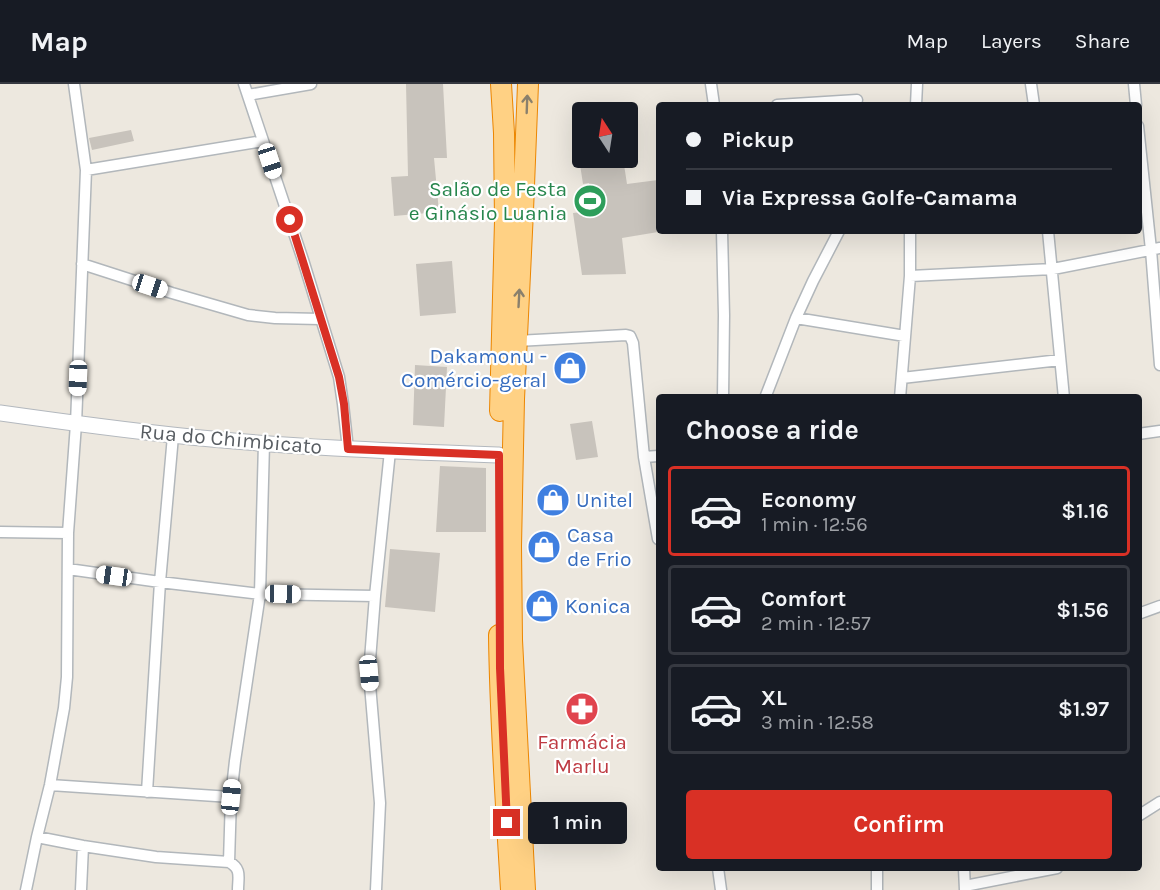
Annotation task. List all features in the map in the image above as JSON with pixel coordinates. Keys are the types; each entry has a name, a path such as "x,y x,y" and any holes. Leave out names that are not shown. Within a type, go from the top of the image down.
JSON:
{"highway":[{"path":"501,84 505,221 499,455 500,668 511,890"},
{"path":"525,890 512,640 511,504 528,84"}],"street":[{"path":"26,890 50,785 64,708 67,677 68,533 76,424 86,170 74,84"},
{"path":"244,84 303,260 339,377 348,449"},
{"path":"248,95 311,84"},
{"path":"711,84 714,102"},
{"path":"916,102 917,84"},
{"path":"1031,84 1034,102"},
{"path":"1134,84 1136,102"},
{"path":"825,102 857,100"},
{"path":"86,170 263,141"},
{"path":"1142,153 1156,249 1160,365"},
{"path":"722,234 723,394"},
{"path":"767,394 796,318 837,234"},
{"path":"900,394 910,276 910,234"},
{"path":"1048,234 1064,394"},
{"path":"910,276 1053,269 1156,249"},
{"path":"82,264 248,315 320,319"},
{"path":"796,318 905,336"},
{"path":"517,341 630,336 633,343 644,457 656,527"},
{"path":"902,378 1060,360"},
{"name":"Rua do Chimbicato","path":"0,413 76,424 264,443 499,455"},
{"path":"1142,433 1160,431"},
{"path":"147,792 160,582 173,435"},
{"path":"228,862 235,761 260,594 264,443"},
{"path":"376,890 380,803 369,673 390,451"},
{"path":"644,457 656,456"},
{"path":"0,531 68,533"},
{"path":"68,569 260,594 375,596"},
{"path":"1142,613 1160,606"},
{"path":"50,785 231,797"},
{"path":"1142,813 1160,802"},
{"path":"37,837 156,857 228,862 238,869 238,890"},
{"path":"81,890 83,846"},
{"path":"718,871 721,890"},
{"path":"877,871 877,890"},
{"path":"964,871 965,888 1043,871"}],"building":[{"path":"406,84 443,84 447,158 434,158 439,212 394,216 391,177 408,176"},
{"path":"131,130 134,141 92,150 89,138"},
{"path":"581,168 625,168 627,184 656,180 656,232 622,238 626,274 582,275 573,213 593,211 589,183 583,184"},
{"path":"452,261 456,313 420,316 416,264"},
{"path":"415,365 447,367 444,427 413,425"},
{"path":"592,421 598,457 576,460 570,424"},
{"path":"440,466 486,468 486,532 436,532"},
{"path":"390,549 440,553 435,612 385,607"}],"place":[{"name":"Salão de Festa e Ginásio Luania","path":"590,201"},
{"name":"Dakamonu - Comércio-geral","path":"570,368"},
{"name":"Unitel","path":"553,500"},
{"name":"Casa de Frio","path":"544,547"},
{"name":"Konica","path":"542,606"},
{"name":"Farmácia Marlu","path":"582,709"}],"route":[{"path":"290,220 339,377 348,449 499,455 500,668 507,823"}]}
